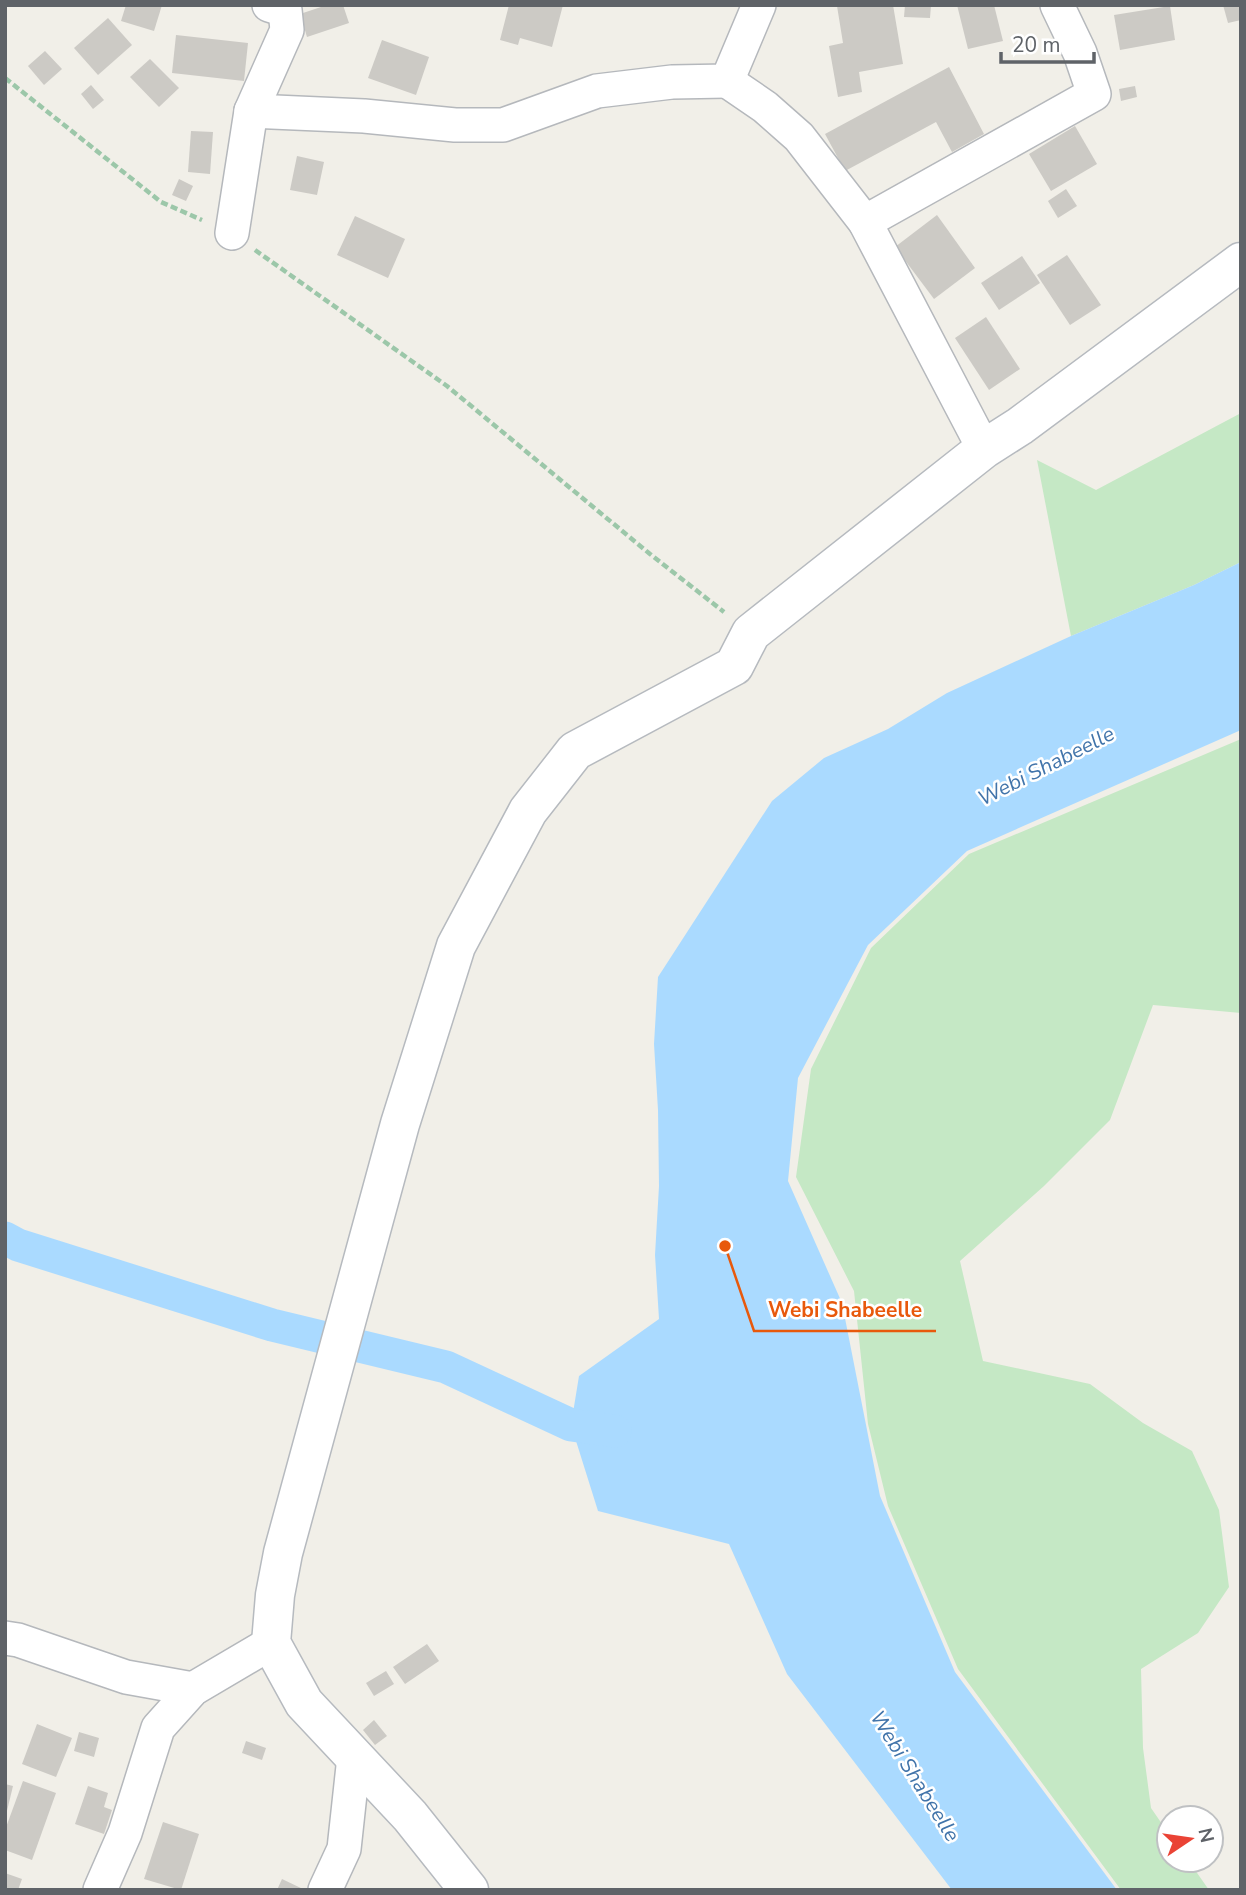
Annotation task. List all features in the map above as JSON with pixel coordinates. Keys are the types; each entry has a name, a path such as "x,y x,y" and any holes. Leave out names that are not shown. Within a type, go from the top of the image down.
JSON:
{"street":[{"path":"232,233 250,111 287,30 285,10 269,5"},
{"path":"727,81 759,5"},
{"path":"865,222 1094,94 1080,52 1057,5"},
{"path":"250,111 364,116 455,125 503,125 597,91 673,82 727,81 765,107 799,138 865,222 984,449"},
{"path":"469,1890 410,1816 304,1703 271,1643 275,1595 283,1553 400,1124 456,946 528,811 575,751 734,666 751,633 984,449 1020,426 1241,262"},
{"path":"5,1638 18,1640 125,1677 193,1689"},
{"path":"100,1890 125,1833 158,1728 193,1689 271,1643"},
{"path":"326,1890 344,1849 354,1757"}],"path":[{"path":"5,78 161,202 232,233 447,386 650,554 751,633"}],"green space":[{"path":"1241,413 1241,562 1194,585 1071,636 1037,460 1096,490"},
{"path":"1241,739 1241,1013 1153,1005 1110,1120 1044,1186 960,1261 983,1361 1090,1384 1143,1423 1192,1451 1219,1510 1229,1587 1198,1633 1141,1669 1143,1748 1151,1808 1155,1814 1155,1874 1198,1874 1209,1890 1121,1890 958,1669 888,1506 868,1424 854,1291 796,1177 811,1069 871,948 969,854"}],"water":[{"path":"1241,562 1241,730 967,851 868,945 798,1078 788,1181 842,1303 880,1496 955,1672 1117,1890 952,1890 787,1674 729,1544 598,1511 571,1425 579,1376 659,1319 655,1255 659,1186 654,1044 658,977 772,801 824,758 888,729 947,693"}],"building":[{"path":"126,5 162,5 154,31 121,21"},
{"path":"327,5 343,5 349,23 307,37 300,14"},
{"path":"509,5 563,5 552,47 520,38 518,45 500,40"},
{"path":"893,5 903,64 859,72 862,92 838,97 829,46 843,43 837,6"},
{"path":"905,5 931,5 930,18 904,17"},
{"path":"957,5 994,5 1003,41 968,49"},
{"path":"1223,5 1241,5 1241,20 1228,23"},
{"path":"1170,6 1175,40 1120,50 1114,15"},
{"path":"108,18 132,45 98,75 74,48"},
{"path":"176,35 248,43 244,81 172,73"},
{"path":"382,40 429,57 416,95 368,78"},
{"path":"45,51 62,69 44,85 28,66"},
{"path":"150,59 179,88 159,107 130,77"},
{"path":"949,67 984,134 952,152 936,122 845,171 825,134"},
{"path":"91,85 104,100 93,109 81,94"},
{"path":"1135,86 1137,97 1121,101 1119,89"},
{"path":"1075,126 1097,164 1051,191 1029,154"},
{"path":"191,131 213,132 210,174 188,172"},
{"path":"297,156 324,162 317,195 290,190"},
{"path":"179,179 193,186 186,201 172,195"},
{"path":"1066,189 1077,206 1058,218 1048,201"},
{"path":"937,215 975,268 934,299 895,247"},
{"path":"355,216 405,239 388,278 337,255"},
{"path":"1067,255 1101,305 1070,325 1037,275"},
{"path":"1022,256 1040,283 999,310 981,283"},
{"path":"986,317 1020,369 989,390 955,338"},
{"path":"427,1644 439,1661 405,1684 393,1667"},
{"path":"386,1671 394,1684 374,1696 366,1683"},
{"path":"374,1720 387,1736 375,1745 363,1730"},
{"path":"37,1724 72,1738 56,1777 22,1764"},
{"path":"79,1732 99,1738 94,1757 74,1751"},
{"path":"246,1741 266,1748 262,1760 242,1753"},
{"path":"23,1781 56,1793 32,1860 5,1850 5,1830"},
{"path":"5,1784 13,1786 6,1815 5,1815"},
{"path":"88,1786 108,1793 104,1807 112,1810 104,1834 75,1824"},
{"path":"163,1822 199,1834 181,1890 144,1879"},
{"path":"5,1873 22,1879 18,1890 5,1890"},
{"path":"282,1879 305,1890 277,1890"}],"waterway":[{"path":"5,1238 18,1245 272,1325 446,1367 571,1425 615,1431"}],"place":[{"name":"Webi Shabeelle","path":"725,1246"}]}
